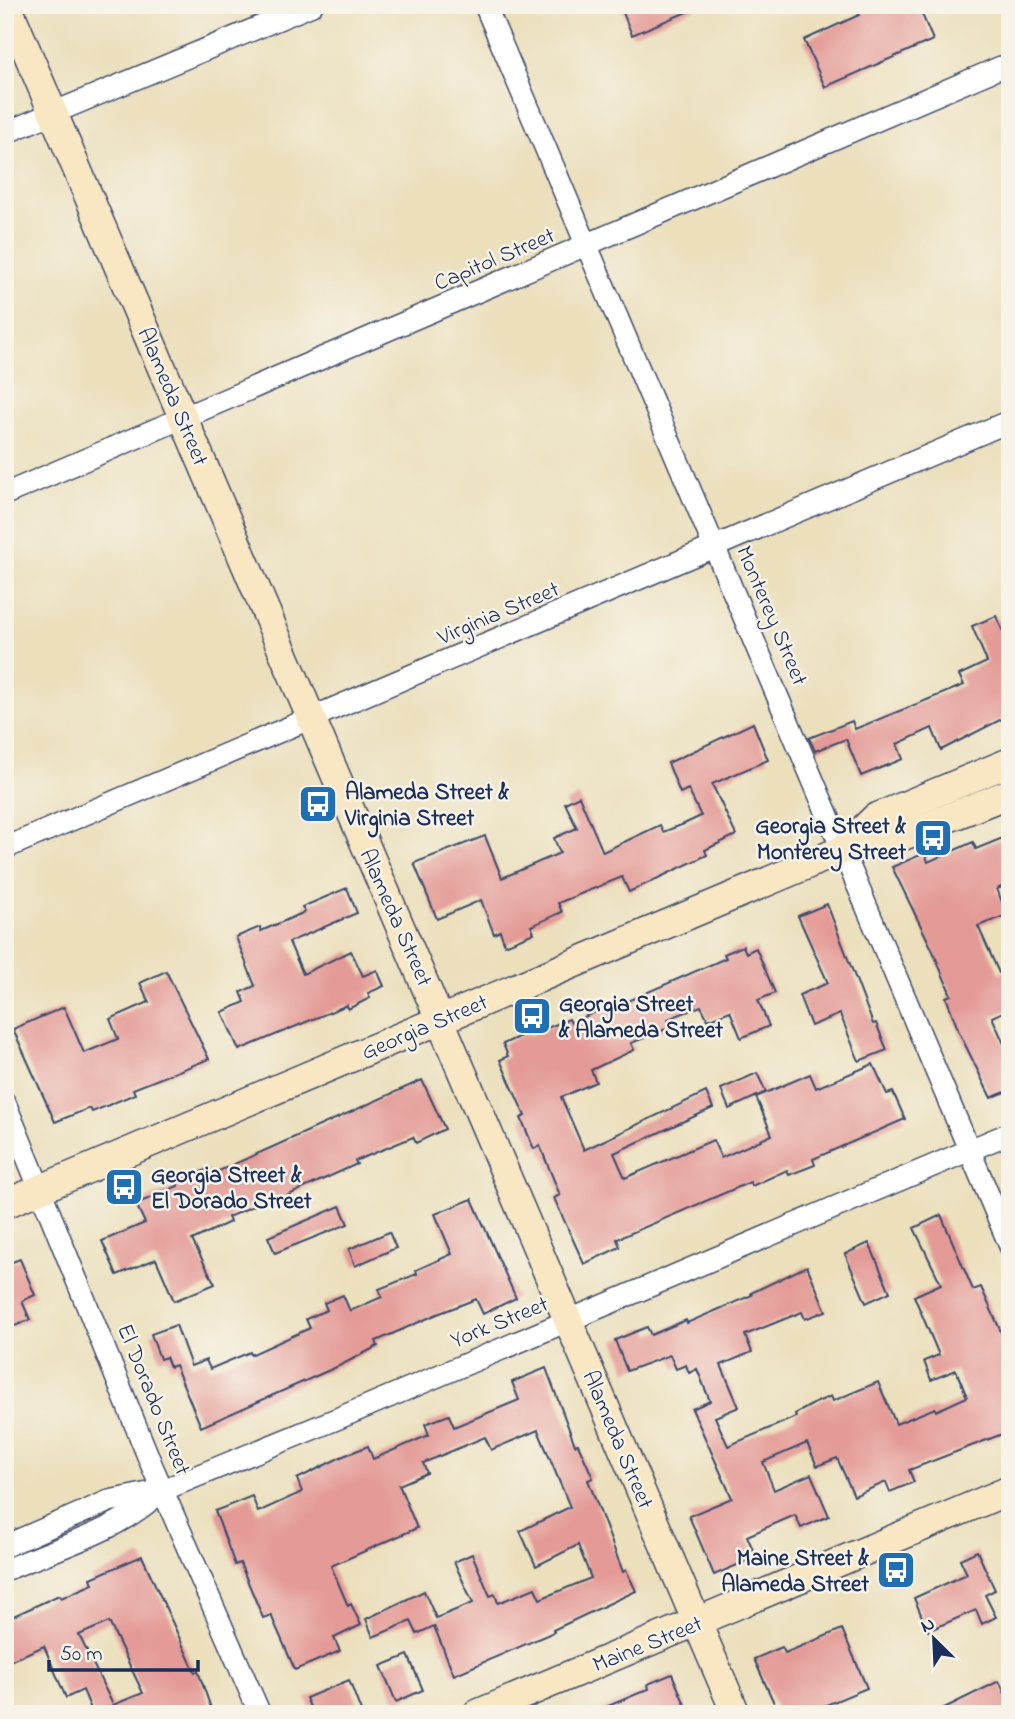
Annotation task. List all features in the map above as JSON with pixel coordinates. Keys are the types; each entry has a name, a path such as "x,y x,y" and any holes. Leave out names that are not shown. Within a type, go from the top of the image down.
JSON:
{"main road":[{"name":"Alameda Street","path":"7,5 442,1019 736,1714"},
{"name":"Georgia Street","path":"842,850 875,818 1010,762"},
{"name":"Georgia Street","path":"5,1203 842,850 888,842 1010,793"},
{"name":"Maine Street","path":"477,1714 1010,1490"}],"street":[{"path":"5,133 312,5"},
{"name":"Monterey Street","path":"485,5 1010,1245"},
{"name":"Capitol Street","path":"5,494 1002,67"},
{"name":"Virginia Street","path":"5,848 1010,421"},
{"name":"El Dorado Street","path":"5,1103 163,1490 260,1714"},
{"name":"York Street","path":"5,1546 109,1501 163,1490 1010,1133"},
{"path":"5,1570 118,1523 145,1507 163,1490"}],"building":[{"path":"620,5 698,5 699,7 632,35"},
{"path":"855,5 918,5 933,40 825,87 804,40 859,15"},
{"path":"996,616 1010,646 1010,715 941,750 932,728 897,744 903,759 861,776 846,739 815,751 809,738 852,721 855,729 964,685 959,675 987,662 972,626"},
{"path":"753,723 768,760 712,784 736,835 705,850 707,855 629,892 622,877 558,903 562,912 531,926 534,933 505,945 500,931 494,934 481,900 437,919 414,863 485,836 502,878 560,853 554,838 577,828 565,803 579,796 603,852 660,825 663,832 684,824 701,816 688,789 680,793 668,763"},
{"path":"1010,835 1010,883 997,889 1007,915 978,926 999,973 1010,969 1010,1009 992,1017 1010,1057 1010,1090 991,1098 959,1032 946,997 951,995 932,949 892,867 925,853 928,862 973,842 976,849"},
{"path":"347,888 357,913 289,942 303,974 351,951 363,976 377,970 384,986 368,993 370,998 348,1009 347,1005 239,1050 222,1012 245,1002 241,992 255,986 236,937 260,927 261,931 305,912 302,907"},
{"path":"827,904 873,1024 876,1023 887,1050 859,1061 840,1014 811,1026 799,995 828,983 798,916"},
{"path":"743,946 746,953 756,948 775,993 758,1000 769,1026 741,1038 730,1011 708,1020 701,1006 668,1019 671,1027 631,1043 634,1050 591,1070 596,1082 561,1097 584,1150 706,1092 713,1108 614,1153 625,1178 713,1140 721,1158 772,1135 756,1097 810,1074 816,1088 873,1064 887,1094 893,1092 905,1119 813,1159 815,1165 789,1175 787,1170 752,1186 750,1182 617,1239 620,1247 584,1264 554,1198 560,1195 540,1146 534,1149 521,1118 525,1116 500,1060 508,1056 503,1044 569,1019 571,1023 613,1004 614,1007 726,958 724,954"},
{"path":"166,971 209,1059 133,1089 135,1094 92,1112 90,1108 55,1122 13,1029 64,1007 84,1053 118,1039 110,1019 149,1002 140,983"},
{"path":"757,1073 766,1092 729,1109 721,1089"},
{"path":"422,1080 445,1129 416,1143 413,1137 355,1161 357,1164 280,1199 278,1195 228,1217 230,1222 192,1240 215,1284 174,1301 156,1259 117,1275 102,1241 145,1223 136,1204 178,1186 177,1182 208,1169 210,1175"},
{"path":"472,1199 516,1298 483,1314 476,1299 435,1315 376,1341 378,1346 341,1365 201,1427 175,1365 170,1367 166,1357 160,1359 151,1334 176,1325 191,1366 206,1360 210,1369 250,1352 251,1355 310,1328 306,1319 327,1310 324,1303 343,1295 350,1311 382,1297 379,1289 417,1274 416,1270 452,1254 435,1214"},
{"path":"340,1206 348,1224 275,1253 268,1237"},
{"path":"941,1215 973,1290 981,1287 1010,1352 1010,1431 909,1470 914,1482 890,1492 886,1482 854,1496 837,1458 817,1466 807,1443 763,1462 774,1490 811,1474 829,1516 801,1528 795,1515 747,1536 756,1557 714,1575 689,1516 732,1498 692,1409 710,1401 697,1369 689,1373 686,1365 676,1369 670,1355 627,1371 615,1340 647,1327 651,1335 686,1320 687,1323 752,1295 751,1293 807,1266 826,1311 805,1319 802,1312 745,1335 752,1352 721,1365 739,1407 715,1417 728,1446 796,1417 795,1414 831,1396 833,1401 878,1382 896,1424 935,1408 936,1411 967,1397 956,1370 931,1380 924,1361 939,1355 914,1296 941,1284 914,1228"},
{"path":"389,1232 396,1248 355,1266 349,1249"},
{"path":"869,1243 890,1292 866,1303 845,1254"},
{"path":"20,1259 35,1295 22,1301 30,1320 12,1327 5,1311 5,1260 7,1264"},
{"path":"546,1368 575,1445 578,1444 593,1478 588,1480 623,1572 626,1570 636,1591 553,1630 554,1632 454,1675 434,1626 417,1634 411,1621 373,1637 366,1619 424,1591 436,1618 473,1603 454,1562 472,1554 490,1596 495,1594 498,1603 535,1588 540,1599 591,1578 578,1545 536,1566 520,1531 570,1507 538,1430 491,1450 485,1437 423,1463 427,1473 399,1485 417,1528 331,1566 348,1606 351,1604 361,1625 334,1638 340,1651 295,1670 271,1615 263,1618 240,1563 235,1565 215,1511 252,1496 258,1512 302,1492 297,1479 341,1457 368,1446 373,1459 429,1435 425,1424 449,1415 454,1427 519,1400 512,1382"},
{"path":"977,1551 995,1590 985,1595 996,1617 982,1624 976,1610 928,1631 914,1598 967,1574 960,1559"},
{"path":"142,1556 195,1672 198,1671 213,1714 93,1714 83,1690 66,1698 44,1646 5,1663 5,1620 59,1595 61,1598 93,1584 91,1578","holes":["109,1622 143,1693 113,1705 79,1635"]},
{"path":"842,1629 867,1688 819,1708 821,1714 779,1714 754,1659 782,1647 785,1653"},
{"path":"408,1655 423,1690 396,1702 381,1666"},
{"path":"672,1674 689,1714 589,1714 649,1689 648,1684"},
{"path":"349,1680 362,1714 313,1714 306,1698"},
{"path":"999,1681 1010,1704 1010,1714 932,1714"}],"place":[{"name":"Alameda Street & Virginia Street","path":"318,804"},
{"name":"Georgia Street & Monterey Street","path":"933,838"},
{"name":"Georgia Street & Alameda Street","path":"532,1016"},
{"name":"Georgia Street & El Dorado Street","path":"124,1187"},
{"name":"Maine Street & Alameda Street","path":"896,1570"}]}
